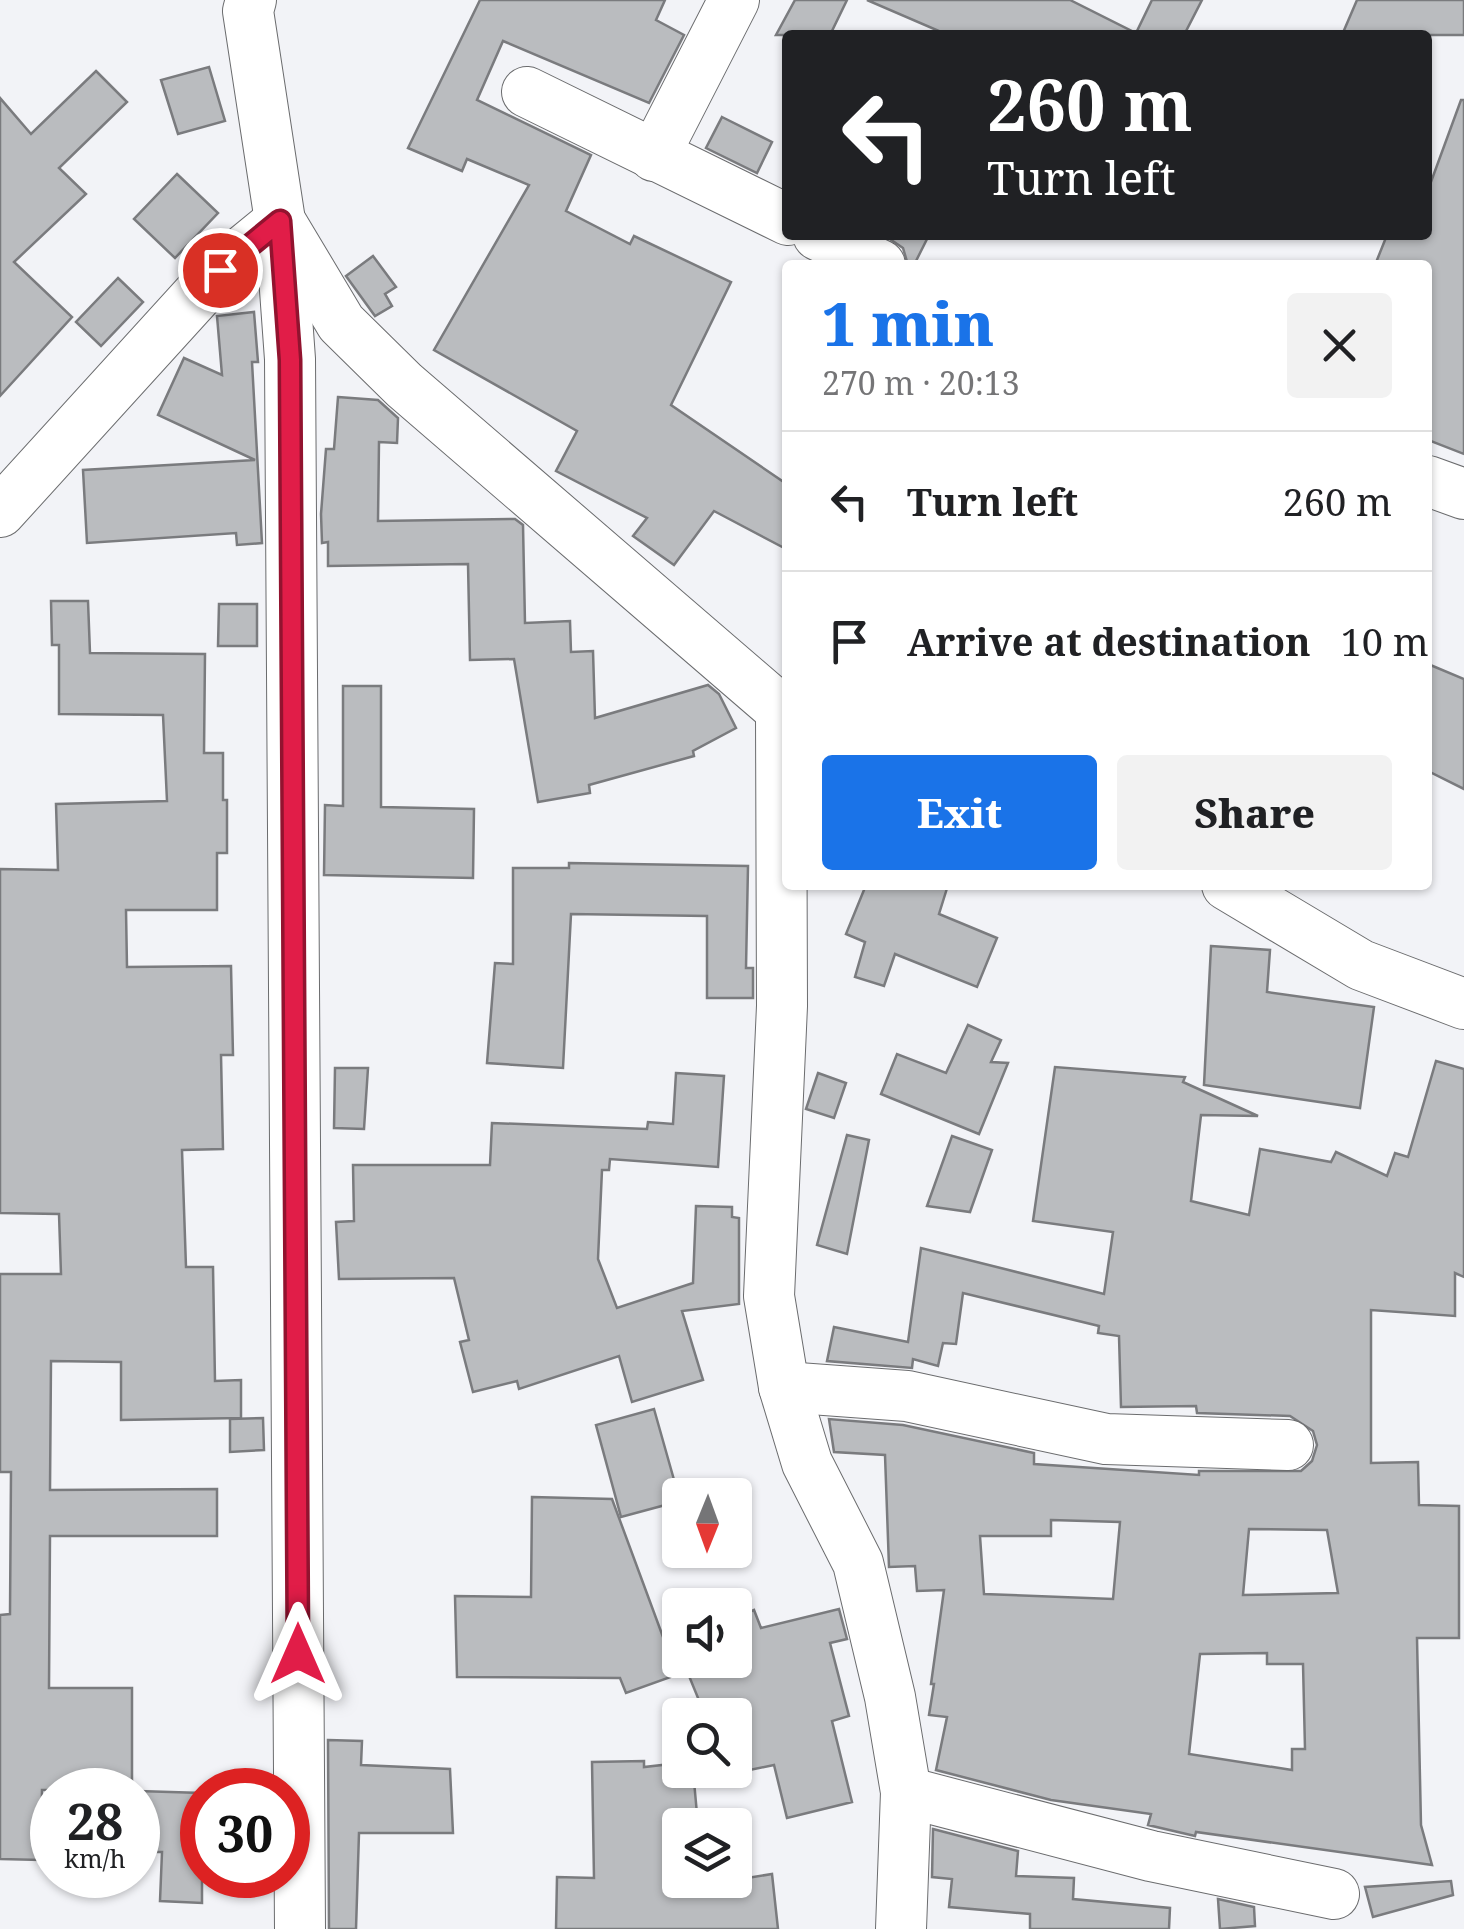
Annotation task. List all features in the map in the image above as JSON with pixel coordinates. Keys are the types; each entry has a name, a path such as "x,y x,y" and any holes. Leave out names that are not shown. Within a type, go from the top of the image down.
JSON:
{"street":[{"path":"251,0 248,11 280,221 290,360 300,1929"},
{"path":"654,156 734,0"},
{"path":"528,92 782,217"},
{"path":"0,512 220,270 280,221"},
{"path":"280,221 341,323 782,713"},
{"path":"828,240 870,260"},
{"path":"1432,483 1464,494"},
{"path":"783,890 782,1006 769,1296 784,1388 806,1464 858,1563 890,1697 906,1792 902,1929"},
{"path":"1234,890 1360,965 1464,1004"},
{"path":"784,1388 907,1396 1106,1439 1288,1446"},
{"path":"906,1792 1151,1856 1334,1894"}],"building":[{"path":"480,0 665,0 656,20 684,35 649,103 503,41 477,100 591,155 566,211 630,244 634,236 731,282 671,405 782,481 782,547 714,511 674,565 633,536 647,518 556,471 577,431 434,350 529,185 467,159 462,171 408,148"},
{"path":"795,0 847,0 832,30 782,30 782,35 776,35"},
{"path":"867,0 1070,0 1130,30 936,30"},
{"path":"1152,0 1202,0 1187,30 1137,30"},
{"path":"1357,0 1464,0 1464,35 1432,35 1432,30 1344,30"},
{"path":"209,67 225,121 178,134 161,80"},
{"path":"96,71 127,102 59,168 86,194 14,262 72,317 0,396 0,98 31,134"},
{"path":"1464,100 1464,454 1432,442 1432,260 1377,260 1385,240 1432,240 1432,179"},
{"path":"722,117 772,142 757,173 706,148"},
{"path":"177,174 218,213 175,258 134,219"},
{"path":"891,240 926,240 916,260 907,260 903,248"},
{"path":"373,256 396,287 385,294 392,306 375,316 346,276"},
{"path":"118,278 143,302 101,346 76,322"},
{"path":"254,312 258,362 252,362 262,543 237,545 236,533 87,543 83,470 255,460 158,415 184,358 222,375 217,316"},
{"path":"338,397 378,400 398,418 397,443 379,442 378,521 515,519 523,525 525,623 570,621 571,652 593,651 595,718 708,685 719,694 736,728 693,751 694,756 589,785 590,793 538,802 514,659 470,660 468,564 328,566 328,542 322,543 321,514 326,449 334,449"},
{"path":"51,601 88,601 90,653 205,654 204,753 223,753 223,800 227,800 227,853 217,853 217,910 126,910 127,967 231,966 233,1055 221,1055 223,1149 182,1150 186,1267 213,1267 215,1381 241,1380 241,1418 121,1420 121,1362 51,1361 50,1490 217,1489 217,1536 50,1536 49,1688 132,1688 132,1768 30,1768 30,1860 0,1859 0,1615 10,1614 11,1472 0,1472 0,1274 61,1274 59,1214 0,1213 0,869 58,870 56,804 167,801 163,715 59,714 59,645 52,645"},
{"path":"219,604 257,604 257,646 218,646"},
{"path":"1432,666 1464,679 1464,789 1432,773"},
{"path":"343,686 381,686 381,807 474,809 473,878 324,875 325,805 343,806"},
{"path":"569,863 748,866 746,968 753,968 753,998 707,998 707,916 571,914 563,1068 487,1063 495,963 513,964 513,868 569,868"},
{"path":"864,890 946,890 939,914 997,938 977,987 895,954 884,986 855,977 865,942 846,934"},
{"path":"1211,946 1270,950 1267,992 1374,1007 1360,1108 1204,1085"},
{"path":"968,1025 1001,1040 991,1062 1008,1063 979,1134 881,1094 897,1054 946,1073"},
{"path":"1436,1061 1464,1069 1464,1277 1455,1273 1455,1316 1371,1310 1371,1463 1418,1462 1419,1505 1459,1506 1459,1638 1417,1638 1421,1825 1432,1865 1196,1832 1195,1836 1148,1825 1151,1814 1051,1800 936,1770 947,1717 929,1715 944,1590 917,1591 915,1566 889,1567 885,1455 834,1452 829,1419 903,1425 1034,1453 1034,1464 1199,1475 1199,1471 1301,1471 1312,1461 1317,1445 1313,1431 1290,1416 1197,1413 1196,1406 1121,1407 1119,1336 1098,1333 1099,1326 963,1293 956,1344 943,1343 938,1366 913,1359 912,1368 827,1361 834,1327 908,1342 921,1248 1104,1294 1113,1232 1033,1221 1055,1067 1185,1077 1183,1082 1258,1116 1201,1115 1191,1201 1249,1215 1260,1149 1331,1162 1336,1152 1387,1176 1395,1153 1408,1157","holes":["1051,1520 1120,1522 1113,1599 984,1594 980,1536 1051,1536","1249,1529 1327,1530 1338,1593 1243,1595","1267,1653 1267,1664 1303,1664 1305,1749 1292,1749 1292,1770 1189,1754 1200,1654"]},
{"path":"335,1068 368,1068 364,1129 334,1128"},
{"path":"676,1073 724,1076 718,1167 610,1159 609,1170 602,1170 598,1259 617,1308 693,1283 696,1206 732,1207 732,1217 739,1218 739,1304 682,1311 703,1380 632,1402 619,1356 519,1389 517,1381 473,1392 460,1342 469,1340 454,1278 339,1279 336,1222 354,1221 353,1165 490,1165 492,1123 647,1129 648,1122 673,1124"},
{"path":"818,1073 846,1083 834,1118 806,1109"},
{"path":"847,1135 869,1140 847,1254 817,1245"},
{"path":"952,1136 992,1150 970,1212 927,1206"},
{"path":"654,1409 674,1478 662,1478 662,1506 621,1517 596,1425"},
{"path":"263,1418 264,1450 230,1452 230,1419"},
{"path":"532,1497 612,1499 662,1634 662,1678 668,1678 626,1693 620,1678 457,1677 455,1596 531,1597"},
{"path":"839,1609 847,1639 830,1643 849,1716 832,1721 852,1802 787,1818 774,1765 752,1770 752,1698 698,1698 690,1678 752,1678 752,1611 761,1628"},
{"path":"328,1740 362,1741 361,1765 450,1769 453,1833 359,1833 356,1929 329,1929"},
{"path":"644,1761 644,1767 662,1765 662,1788 695,1788 696,1808 662,1808 662,1898 752,1898 752,1877 772,1874 778,1929 556,1929 557,1877 594,1878 592,1762"},
{"path":"160,1792 180,1792 180,1898 202,1898 202,1903 160,1901"},
{"path":"933,1829 1018,1851 1016,1876 1074,1878 1073,1899 1170,1908 1169,1929 1030,1929 1030,1914 949,1907 952,1879 932,1877"},
{"path":"1451,1881 1453,1895 1373,1917 1365,1887"},
{"path":"1218,1899 1254,1907 1255,1926 1220,1929"}],"route":[{"path":"220,270 280,221 290,360 298,1654"}]}
